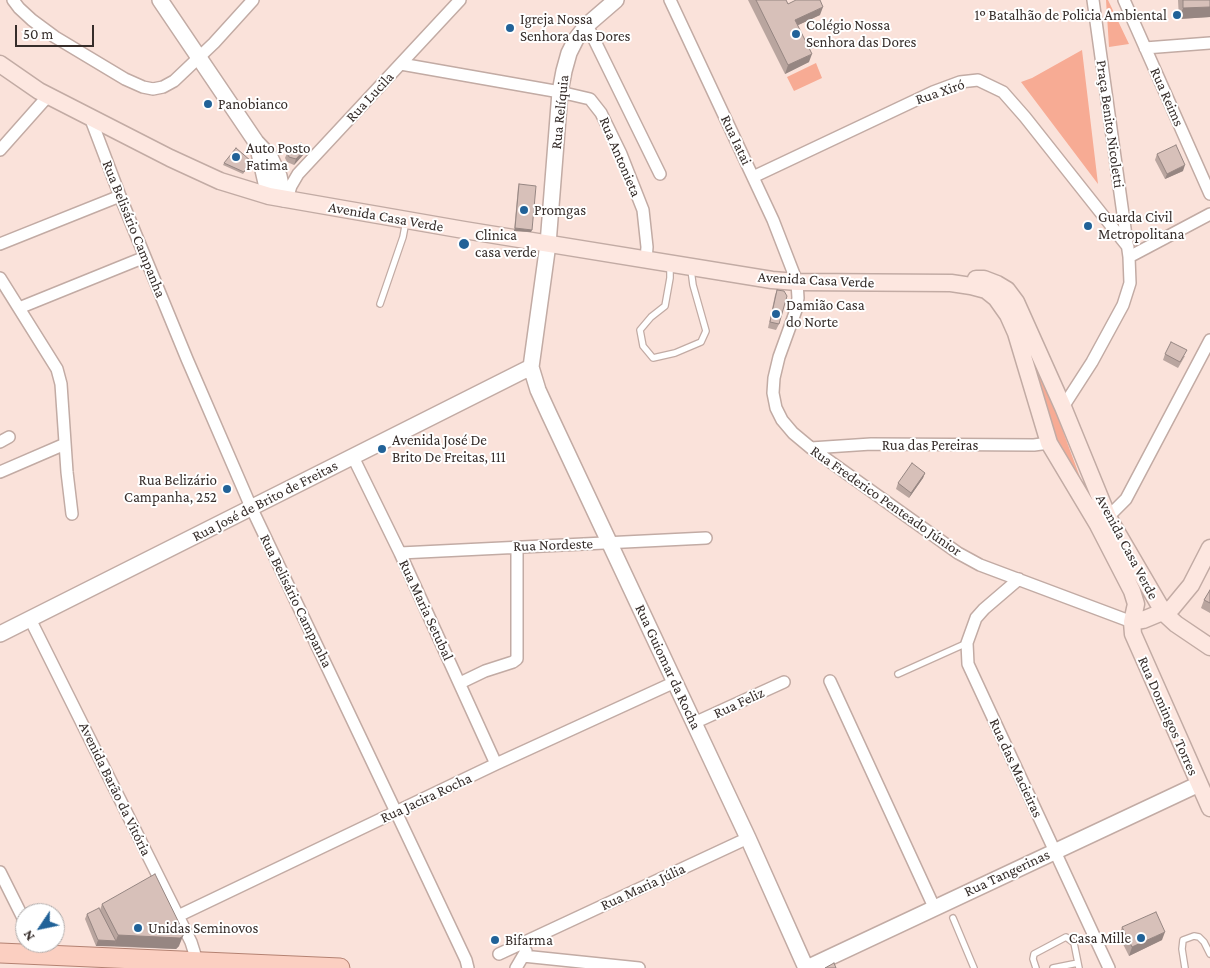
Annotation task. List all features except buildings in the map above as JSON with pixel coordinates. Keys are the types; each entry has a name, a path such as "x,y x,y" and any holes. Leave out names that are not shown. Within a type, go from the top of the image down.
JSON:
{"main road":[{"name":"Avenida Casa Verde","path":"0,64 28,85 48,96 220,181 280,198 406,221 691,268 797,282 951,283 986,290 996,298 1008,315 1016,333 1049,443 1164,613 1176,624 1210,647"},
{"name":"Avenida Casa Verde","path":"951,283 976,278 984,279 1007,290 1016,302 1063,407 1103,521 1132,591 1136,604 1132,622"},
{"path":"1132,622 1164,613 1172,608 1191,585 1210,548"},
{"name":"Rua Domingos Torres","path":"1132,622 1133,634 1204,781 1210,808"},
{"path":"0,953 340,968"},
{"path":"60,968 75,956"}],"street":[{"path":"13,0 32,20 56,37 125,79 153,89 174,82 253,0"},
{"path":"160,0 256,142 267,153 274,164 279,176 280,198"},
{"name":"Rua Lucila","path":"280,198 291,186 298,174 460,0"},
{"name":"Rua Relíquia","path":"531,367 548,244 560,92 569,53 576,39 587,25 616,0"},
{"name":"Rua Iatai","path":"670,0 773,220 797,282"},
{"name":"Praça Benito Nicoletti","path":"1063,407 1092,362 1123,305 1130,283 1128,252 1093,0"},
{"name":"Rua Reims","path":"1124,0 1210,194"},
{"path":"587,25 660,174"},
{"path":"1145,48 1210,43"},
{"name":"Rua Antonieta","path":"401,64 590,99 601,113 621,154 643,210 647,247 646,260"},
{"name":"Rua Xiró","path":"753,177 932,92 960,82 978,80 1003,92 1025,117 1128,252"},
{"path":"0,150 48,96"},
{"name":"Rua Belisário Campanha","path":"90,117 120,196 187,359 251,507 466,960 468,968"},
{"path":"0,244 120,196"},
{"path":"1128,252 1210,214"},
{"path":"20,308 146,257"},
{"path":"1,280 57,369 62,393 64,444 72,514"},
{"name":"Rua Frederico Penteado Júnior","path":"797,282 798,298 796,310 779,357 773,393 776,408 782,420 793,433 811,448 958,553 980,565 1132,622"},
{"path":"1103,521 1126,499 1210,340"},
{"name":"Rua José de Brito de Freitas","path":"0,634 531,367"},
{"name":"Rua Guiomar da Rocha","path":"531,367 545,406 748,838 806,968"},
{"name":"Rua das Pereiras","path":"811,448 871,444 1034,445 1049,443"},
{"path":"0,472 64,444"},
{"name":"Rua Maria Setubal","path":"353,457 400,552 496,764"},
{"name":"Rua Nordeste","path":"400,552 706,538"},
{"path":"460,683 485,670 513,662 517,659 517,547"},
{"name":"Rua das Macieiras","path":"1019,579 976,618 967,643 968,664 1109,968"},
{"name":"Avenida Barão da Vitória","path":"30,619 191,942 197,961"},
{"path":"830,681 934,907"},
{"name":"Rua Jacira Rocha","path":"178,916 496,764 675,682"},
{"name":"Rua Feliz","path":"694,723 784,682"},
{"name":"Rua Tangerinas","path":"806,968 1204,781"},
{"name":"Rua Maria Júlia","path":"499,954 748,838"},
{"path":"0,872 16,903"},
{"name":"Rua Maria Júlia","path":"516,968 538,937"},
{"path":"523,956 639,968"}],"lane":[{"path":"380,304 403,237 406,221"},
{"path":"670,264 665,306 651,317 640,330 643,346 653,358 675,353 701,342 706,331 693,285 691,268"},
{"path":"898,674 967,643"},
{"path":"953,918 974,968"},
{"path":"1185,968 1182,949 1183,940 1194,936 1199,937 1210,954"},
{"path":"1036,968 1033,959 1034,954 1066,937 1074,943 1078,966 1054,968"}],"shaded area":[{"path":"1106,0 1108,0 1129,44 1109,47"},
{"path":"1082,50 1098,184 1021,82 1032,78"},
{"path":"816,63 822,78 794,91 787,77"},
{"path":"1035,365 1039,366 1081,480 1060,455 1036,380"}],"place":[{"name":"1º Batalhão de Policia Ambiental","path":"1177,15"},
{"name":"Igreja Nossa Senhora das Dores","path":"510,28"},
{"name":"Colégio Nossa Senhora das Dores","path":"796,34"},
{"name":"Panobianco","path":"208,104"},
{"name":"Auto Posto Fatima","path":"236,157"},
{"name":"Promgas","path":"524,210"},
{"name":"Guarda Civil Metropolitana","path":"1088,226"},
{"name":"Clinica casa verde","path":"464,244"},
{"name":"Damião Casa do Norte","path":"776,314"},
{"name":"Avenida José De Brito De Freitas, 111","path":"382,449"},
{"name":"Rua Belizário Campanha, 252","path":"227,489"},
{"name":"Unidas Seminovos","path":"138,928"},
{"name":"Casa Mille","path":"1141,938"},
{"name":"Bifarma","path":"495,940"}]}
